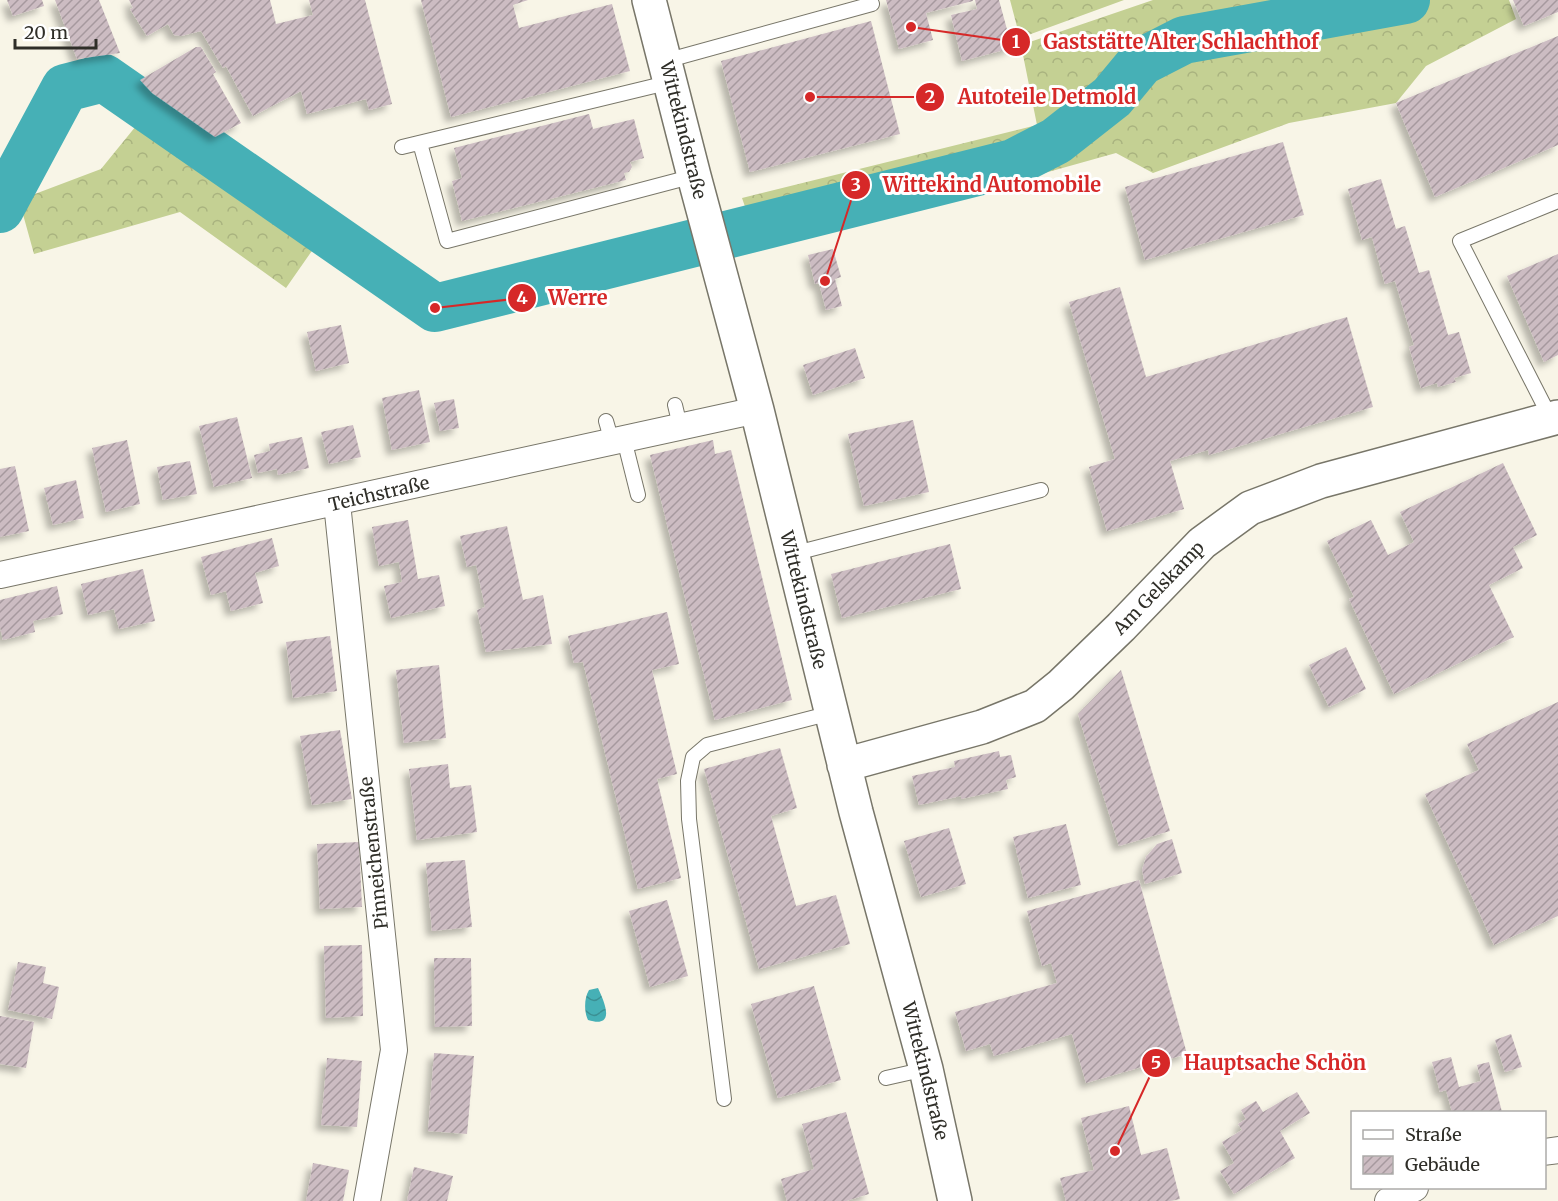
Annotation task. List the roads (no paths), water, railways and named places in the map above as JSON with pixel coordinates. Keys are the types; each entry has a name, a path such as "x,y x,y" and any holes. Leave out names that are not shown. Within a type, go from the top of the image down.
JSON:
{"street":[{"name":"Wittekindstraße","path":"650,0 694,176 757,410 844,765 926,1069 955,1201"},
{"name":"Teichstraße","path":"0,576 337,503 614,434 677,415 757,410"},
{"name":"Am Gelskamp","path":"844,765 982,728 1035,705 1061,685 1121,627 1202,543 1250,508 1321,481 1555,418"},
{"name":"Pinneichenstraße","path":"337,503 394,1050 367,1201"},
{"path":"1388,1201 1413,1189"}],"lane":[{"path":"402,147 668,71 872,4 870,0"},
{"path":"420,143 447,242 694,176"},
{"path":"1555,418 1460,241 1558,201"},
{"path":"614,434 638,495"},
{"path":"792,554 1041,490"},
{"path":"724,1100 689,819 688,781 693,757 707,745 831,713"},
{"path":"886,1078 926,1069"}],"water":[{"path":"598,988 606,1012 603,1021 597,1022 588,1020 585,1005 589,990"}],"waterway":[{"path":"0,209 65,88 104,78 435,308 1013,163 1056,141 1112,97 1141,62 1184,40 1406,0"}],"place":[{"name":"Gaststätte Alter Schlachthof","path":"911,27"},
{"name":"Autoteile Detmold","path":"810,97"},
{"name":"Wittekind Automobile","path":"825,281"},
{"name":"Werre","path":"435,308"},
{"name":"Hauptsache Schön","path":"1115,1151"}]}
